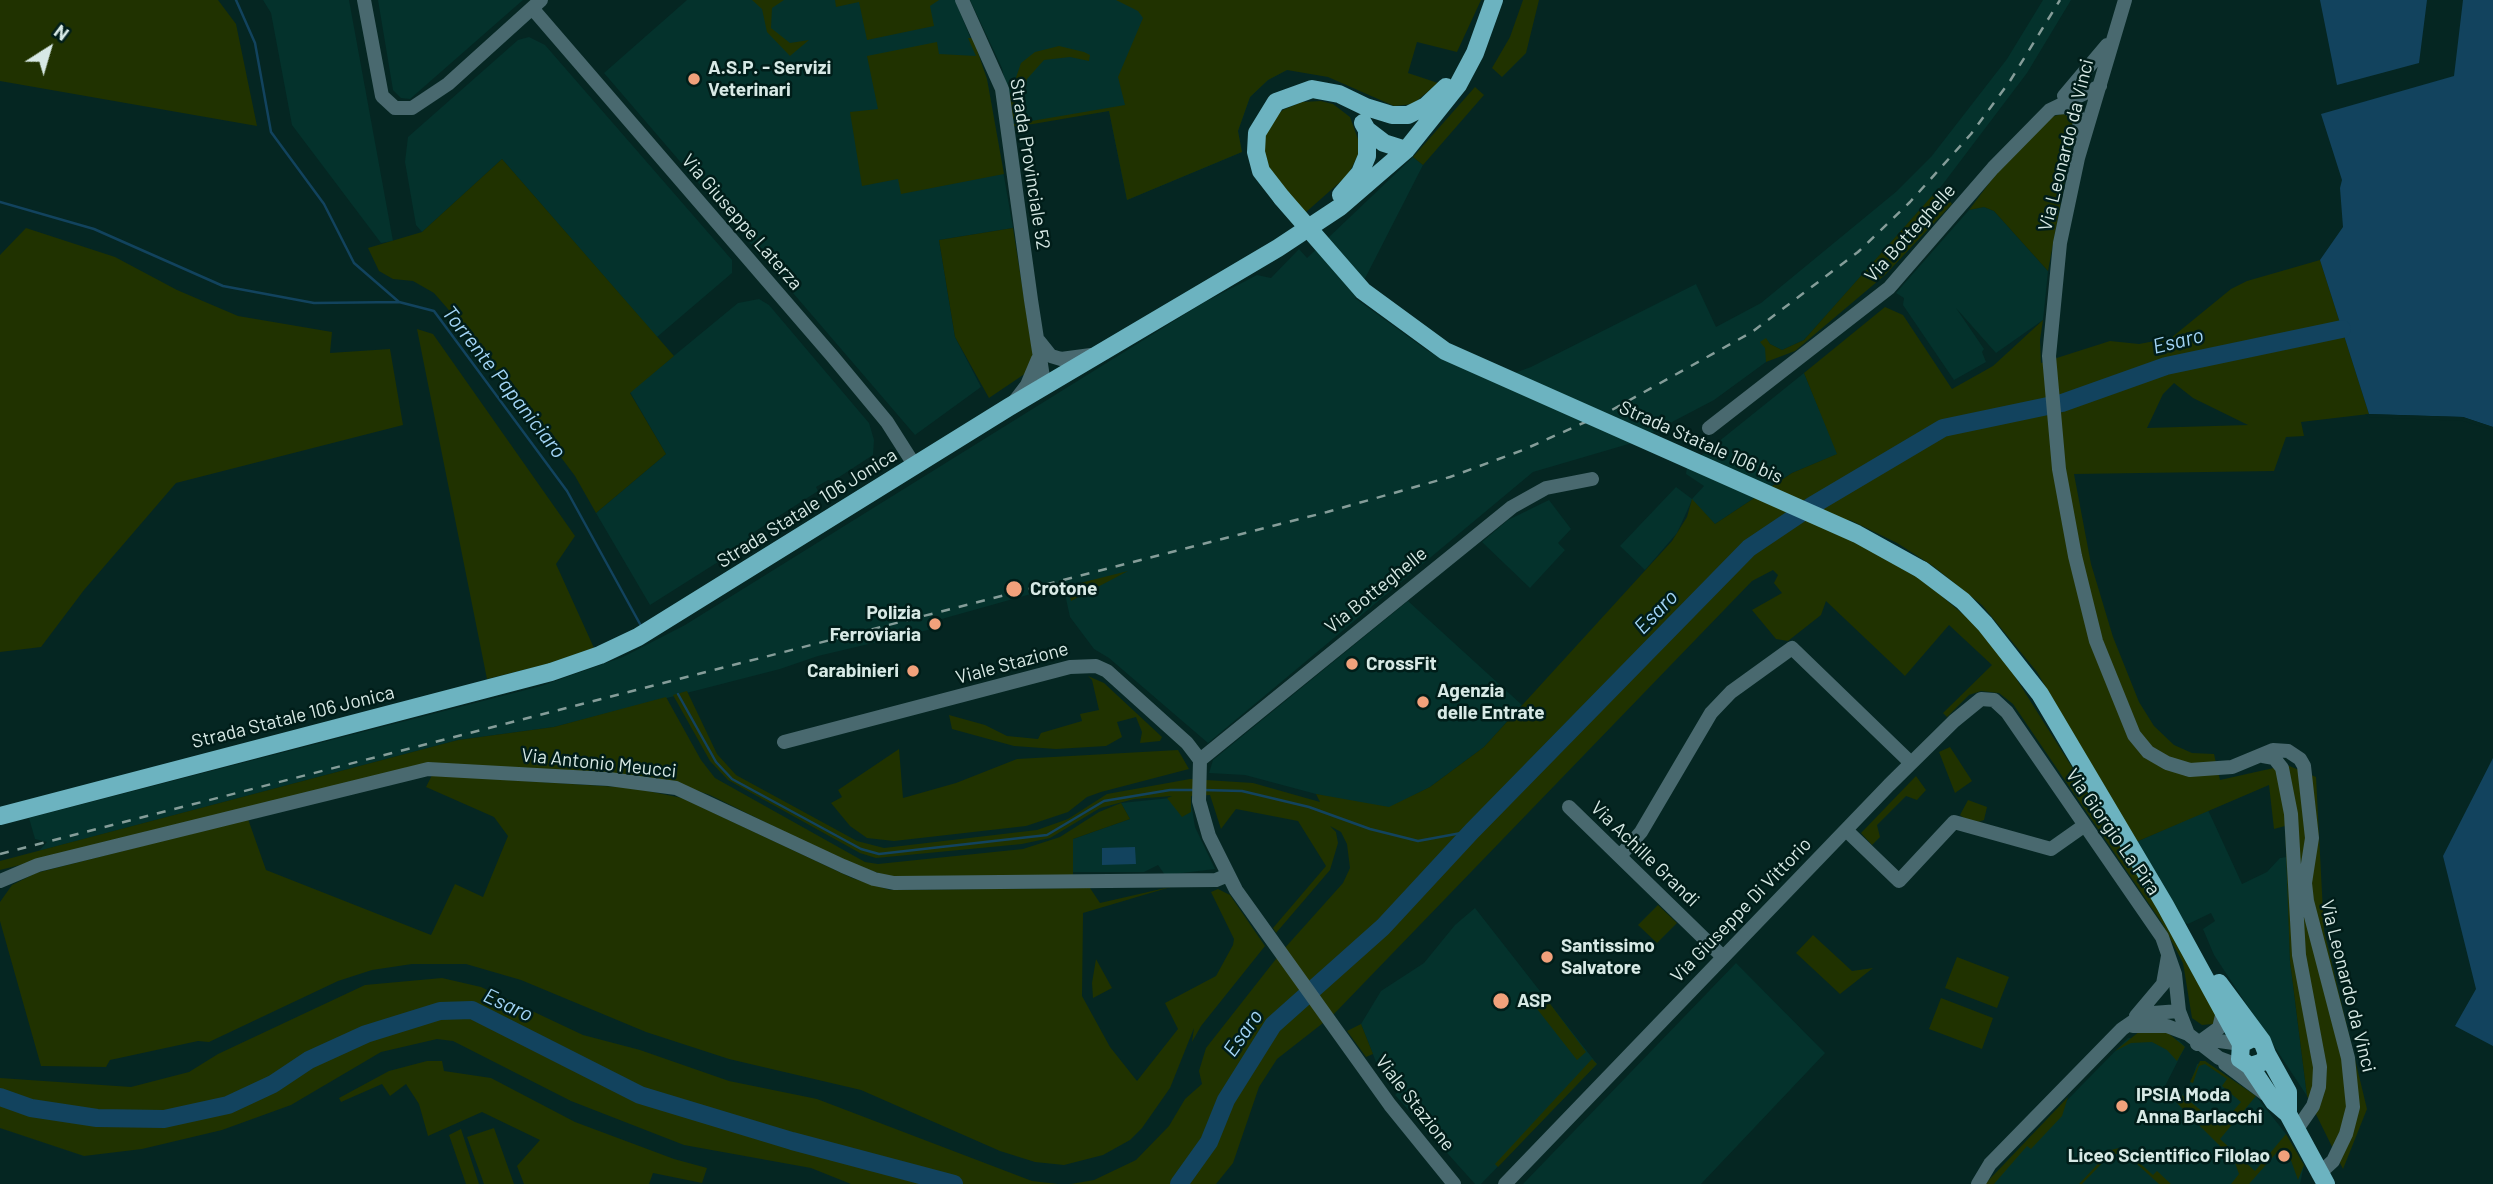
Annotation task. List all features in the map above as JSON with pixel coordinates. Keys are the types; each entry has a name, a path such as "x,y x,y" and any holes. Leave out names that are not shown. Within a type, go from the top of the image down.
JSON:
{"main road":[{"name":"Strada Statale 106 Jonica","path":"0,815 551,672 600,655 638,637 1009,407 1278,248 1340,207 1406,150 1458,85 1494,0"},
{"path":"1392,115 1408,115 1426,106 1441,93 1488,18"},
{"name":"Strada Statale 106 bis","path":"1392,115 1366,107 1339,94 1312,89 1286,96 1276,102 1256,133 1256,152 1261,171 1363,291 1445,351 1857,534 1922,570 1963,601 2021,667 2040,694 2165,905"},
{"path":"1339,94 1357,111 1367,130 1384,143 1406,150 1404,135 1392,115"},
{"path":"1278,248 1346,191 1360,173 1367,156 1367,130"},
{"path":"2165,905 2241,1044 2239,1054 2274,1102 2293,1121 2323,1178"},
{"path":"2165,905 2264,1047 2288,1092 2293,1121"},
{"path":"2241,1044 2249,1038 2264,1047"},
{"path":"2250,1066 2263,1062 2264,1047"}],"street":[{"name":"Via Giuseppe Laterza","path":"364,0 382,96 395,108 412,108 448,84 537,4 887,422 915,466"},
{"name":"Strada Provinciale 52","path":"962,0 1002,89 1038,340"},
{"name":"Via Leonardo da Vinci","path":"2125,0 2078,158 2064,216 2049,356 2059,469 2075,556 2096,641 2121,709 2134,735 2148,752 2167,763 2190,770 2232,767 2273,750 2288,751 2301,759 2304,766 2312,838 2305,883 2307,901 2350,1068 2353,1107 2346,1134 2323,1178"},
{"path":"2050,110 2095,63 2117,25"},
{"name":"Via Botteghelle","path":"1709,428 1889,288 1993,168 2050,110 2068,99 2100,86"},
{"path":"2050,110 2066,107 2079,118 2078,158"},
{"path":"1038,340 1051,356 1061,359 1077,359 1103,352"},
{"path":"1038,340 1053,372 1050,383"},
{"path":"1009,407 1035,371 1038,340"},
{"name":"Via Botteghelle","path":"1200,760 1512,507 1546,488 1592,479"},
{"path":"1620,856 1641,832 1711,713 1731,692 1791,648 1911,763"},
{"name":"Viale Stazione","path":"784,742 1085,664 1107,671 1187,743 1200,760"},
{"name":"Via Giuseppe Di Vittorio","path":"1506,1184 1911,763 1981,699"},
{"name":"Via Giorgio La Pira","path":"1981,699 1994,700 2007,712 2162,937 2175,974 2179,1011 2197,1039"},
{"name":"Via Leonardo da Vinci","path":"2263,756 2274,758 2281,768 2291,814 2299,954 2320,1068 2319,1087 2313,1106 2293,1121"},
{"path":"1200,760 1199,800 1209,836 1228,875"},
{"name":"Via Antonio Meucci","path":"1,882 38,865 428,769 609,779 676,788 843,866 874,879 894,883 1216,880 1228,875"},
{"name":"Via Achille Grandi","path":"1569,807 1723,957"},
{"path":"1846,830 1899,881 1954,822 2052,849 2085,825"},
{"name":"Viale Stazione","path":"1228,875 1264,932 1346,1045 1454,1184"},
{"path":"1978,1184 1990,1164 2160,990 2169,951"},
{"path":"2122,1030 2138,1018 2153,1013 2179,1011"},
{"path":"2197,1039 2219,1028 2223,1012"},
{"path":"2122,1030 2153,1024 2179,1028 2197,1039 2274,1102"},
{"path":"2197,1039 2241,1044"},
{"path":"2219,1059 2243,1067 2250,1066"}],"shaded area":[{"path":"263,0 349,0 393,241 381,243 292,125 271,13"},
{"path":"378,0 523,0 410,99 401,98 393,90"},
{"path":"687,0 955,0 987,79 1013,228 939,240 955,337 981,387 915,435 604,73"},
{"path":"970,0 1188,0 1287,70 1268,80 1250,97 1238,131 1242,152 1127,200 1109,111 1014,126 1002,68"},
{"path":"2043,0 2071,0 2027,73 1943,184 1804,340 1782,350 1766,339 1766,362 1714,400 1632,443 1533,472 1208,743 1109,658 1094,649 1070,617 1063,585 931,622 932,629 818,656 780,669 554,727 458,740 39,851 47,842 35,839 29,818 541,686 623,657 685,625 1203,303 1257,275 1271,278 1299,249 1307,258 1413,157 1423,165 1355,298 1428,351 1493,381 1531,367 1696,284 1716,327 1761,303 1897,191 1931,157 2007,59"},
{"path":"529,37 545,45 732,260 732,273 657,337 502,159 422,232 416,225 405,162 408,137 518,40"},
{"path":"1984,207 1994,211 2048,271 2043,320 1996,353 1956,308 1984,349 1982,352 1986,362 1954,380 1903,305 1904,298 1896,293 1969,210"},
{"path":"759,299 769,305 869,423 874,440 873,455 833,481 828,480 816,487 818,491 754,532 756,538 650,605 596,513 666,454 630,392 738,303"},
{"path":"1804,373 1838,454 1792,473 1715,524 1692,500 1677,533 1645,570 1620,546 1676,487 1692,499 1704,486 1686,474 1687,467"},
{"path":"1549,500 1571,529 1558,543 1565,550 1530,588 1482,542 1508,520"},
{"path":"1408,601 1522,705 1484,747 1430,787 1390,808 1346,802 1245,775 1209,773 1213,760"},
{"path":"1190,796 1195,827 1215,869 1165,875 1158,865 1144,872 1073,872 1073,839 1130,819 1121,803"},
{"path":"2208,810 2242,884 2267,872 2280,858 2287,857 2290,961 2307,1096 2214,955 2203,929 2215,921 2211,913 2188,924 2184,922 2136,842"},
{"path":"1475,908 1597,1064 1481,1184 1475,1184 1395,1095 1400,1090 1376,1062 1361,1024 1381,991 1424,963 1455,925"},
{"path":"1736,963 1825,1053 1701,1184 1523,1184"},
{"name":"IPSIA Moda Anna Barlacchi","path":"2128,1038 2179,1040 2185,1047 2165,1086 2178,1098 2188,1089 2197,1064 2205,1061 2256,1096 2286,1134 2304,1165 2300,1184 1985,1184"}],"green space":[{"path":"0,0 218,0 236,24 257,126 0,81"},
{"path":"752,0 784,0 772,8 771,28 790,43 809,40 790,56 767,32 762,9"},
{"path":"835,0 939,0 930,6 934,26 867,40 859,2 836,7"},
{"path":"1116,0 1481,0 1457,52 1417,42 1408,73 1438,83 1413,104 1394,106 1328,77 1287,70 1268,80 1250,97 1238,131 1242,152 1127,200 1109,111 1014,126 1125,105 1118,77 1143,18 1138,11"},
{"path":"1523,0 1539,0 1526,53 1502,77 1492,68 1510,37"},
{"path":"968,38 973,38 987,79 1004,174 901,194 898,179 862,186 850,112 878,109 867,56 937,42 939,54 976,56"},
{"path":"1059,46 1090,55 1089,61 1070,57 1044,60 1027,79 1020,109 1016,113 1018,117 1013,119 1009,98 1021,63 1035,52"},
{"path":"1475,87 1484,95 1423,165 1413,157"},
{"path":"1321,101 1333,104 1350,117 1359,142 1359,153 1348,175 1305,213 1270,170 1264,152 1264,135 1274,117 1283,110 1302,102"},
{"path":"2069,112 2075,125 2048,271 1994,211 1984,207 1969,210 1996,174 2051,117"},
{"path":"502,159 674,356 630,393 666,454 596,513 575,476 461,324 434,293 413,281 393,279 379,271 368,248 422,232"},
{"path":"1939,188 1952,204 1885,275 1795,351 1766,362 1765,348 1760,342 1766,338 1770,344 1782,350 1804,340"},
{"path":"26,228 115,257 177,290 238,316 332,332 330,353 390,349 403,425 176,483 84,590 41,647 0,652 0,255"},
{"path":"1013,228 1033,355 1026,373 989,398 955,337 939,240"},
{"path":"2320,260 2369,414 2301,422 2304,436 2286,437 2274,471 2074,474 2091,564 2113,637 2139,702 2154,726 2174,745 2192,753 2214,754 2220,780 2287,765 2316,777 2324,931 2367,1109 2343,1169 2307,1096 2290,961 2285,826 2274,829 2269,785 2136,842 2037,672 1982,605 1933,566 1897,543 1850,520 1831,532 1862,545 1925,582 1971,621 2002,656 2123,848 2211,1003 2216,1016 2213,1024 2202,1025 2192,1018 2183,963 2162,923 2013,704 1999,693 1981,691 1969,695 1947,717 1943,713 1992,665 1949,625 1905,676 1826,601 1821,615 1788,641 1776,639 1752,610 1782,593 1774,583 1778,575 1773,570 1752,581 1332,1016 1277,1059 1259,1087 1233,1163 1216,1184 1071,1184 1094,1180 1136,1160 1169,1126 1185,1099 1202,1084 1199,1071 1206,1048 1283,950 1343,883 1350,868 1347,844 1341,832 1330,826 1336,832 1338,843 1330,870 1276,933 1273,928 1326,866 1298,821 1236,809 1221,829 1210,795 1191,796 1191,812 1182,817 1167,798 1172,796 1134,799 1100,808 1050,838 1022,844 876,858 860,853 728,780 710,761 673,695 687,691 717,754 736,775 857,841 884,848 1037,830 1068,819 1107,794 1190,779 1253,783 1320,802 1316,794 1389,807 1430,787 1484,747 1672,541 1687,517 1692,499 1715,524 1792,473 1837,454 1804,373 1885,307 1903,315 1952,389 1993,366 2043,320 2041,363 2110,341 2139,344 2171,338 2231,289 2247,281","holes":["2174,383 2193,398 2248,425 2147,428 2163,394"]},
{"path":"417,329 433,334 575,536 556,564 594,648 547,664 487,679"},
{"path":"1128,571 1071,601 1068,586"},
{"path":"1088,676 1104,683 1162,737 1160,741 1140,743 1142,732 1136,717 1117,722 1122,737 1106,746 1056,749 1014,746 952,729 949,715 985,725 1007,736 1038,739 1041,733 1082,721 1080,714 1099,710 1092,680"},
{"path":"666,697 701,760 715,778 865,862 878,864 1023,849 1060,837 1099,812 1121,803 1130,819 1073,839 1073,876 906,879 881,874 844,861 710,795 669,781 601,772 424,764 0,870 0,861 458,740 554,727"},
{"path":"1950,747 1972,781 1955,793 1939,752"},
{"path":"899,749 903,798 956,783 1017,759 1178,750 1189,769 1101,792 1087,797 1068,812 1026,826 894,841 867,838 850,826 831,803 842,797 838,790"},
{"path":"432,775 633,788 682,798 852,878 890,890 1090,888 1100,903 1174,886 1083,913 1082,996 1110,1047 1137,1081 1178,1029 1165,1003 1216,976 1233,945 1234,939 1211,892 1218,889 1230,895 1265,946 1201,1026 1192,1042 1194,1028 1170,1088 1142,1128 1130,1140 1103,1155 1064,1165 1035,1162 1000,1151 861,1090 729,1059 646,1032 521,980 466,964 412,964 372,970 338,981 209,1042 198,1041 110,1060 106,1067 41,1066 0,921 0,902 12,885 36,873 248,819 266,870 431,935 455,884 483,897 508,836 494,817 426,787"},
{"path":"1916,776 1926,790 1917,800 1906,796 1877,825 1880,837 1872,845 1861,833"},
{"path":"1968,800 1987,807 1984,820 1972,824 1960,815"},
{"path":"1658,905 1677,923 1657,943 1638,925"},
{"path":"1813,935 1852,971 1873,968 1840,994 1796,953"},
{"path":"1957,957 2009,977 1997,1008 1945,988"},
{"path":"1096,959 1112,988 1093,998 1092,983"},
{"path":"442,978 481,987 583,1035 640,1050 729,1081 817,1099 1032,1181 1058,1184 851,1184 811,1168 684,1145 571,1101 453,1041 437,1039 381,1052 291,1105 222,1130 142,1149 84,1156 0,1128 0,1078 131,1087 189,1072 218,1054 365,985"},
{"path":"1545,997 1586,1052 1577,1060 1534,1005"},
{"path":"1941,998 1993,1018 1982,1049 1929,1029"},
{"path":"1361,1024 1373,1054 1366,1057 1347,1031"},
{"path":"2156,1030 2168,1033 2185,1047 2177,1061 2167,1050 2152,1042 2131,1043 2115,1051 2140,1031"},
{"path":"1592,1059 1597,1064 1498,1167 1495,1164"},
{"path":"427,1061 442,1061 444,1071 491,1078 575,1122 674,1159 707,1168 702,1183 653,1173 649,1184 524,1184 517,1166 540,1140 482,1112 428,1136 419,1104 406,1084 390,1096 382,1084 341,1102 339,1098 389,1071"},
{"path":"2200,1061 2205,1061 2256,1096 2220,1139 2255,1171 2286,1134 2304,1165 2298,1180 2288,1152 2279,1150 2249,1184 2231,1184 2239,1174 2234,1160 2165,1091 2165,1086 2178,1098 2182,1095 2220,1126 2241,1102 2222,1086 2227,1079 2205,1064 2199,1066 2193,1083 2190,1082"},
{"path":"2068,1097 2062,1116 2031,1149 2027,1146 1994,1184 1985,1184"},
{"path":"494,1128 514,1184 484,1184 467,1137"},
{"path":"461,1129 479,1184 466,1184 449,1135"},
{"path":"2119,1148 2153,1175 2157,1171 2171,1184 2159,1184 2126,1154 2111,1154 2079,1184 2111,1150"}],"water":[{"path":"2320,0 2427,0 2419,63 2337,85"},
{"path":"2463,0 2493,0 2493,427 2463,417 2369,414 2320,260 2343,227 2340,188 2342,180 2321,114 2454,76"},
{"path":"2493,758 2493,1046 2455,1026 2476,989 2443,856"},
{"path":"1135,847 1136,864 1102,865 1102,848"}],"pier":[{"path":"2365,414 2463,417 2493,427 2493,430 2463,421 2369,417"}],"waterway":[{"name":"Torrente Papaniciaro","path":"236,0 255,43 271,132 324,204 354,263 399,302 434,311 567,491 640,624"},
{"path":"0,202 94,229 223,286 314,303 399,302"},
{"name":"Esaro","path":"1179,1184 1209,1142 1226,1100 1273,1025 1383,927 1472,831 1749,548 1813,505 1943,428 2062,403 2166,366 2342,329"},
{"name":"Torrente Papaniciaro","path":"678,694 716,762 732,779 861,849 879,854 1047,835 1104,801 1170,790 1193,790"},
{"name":"Torrente Papaniciaro","path":"1203,790 1242,791 1309,807 1370,829 1418,841 1472,831"},
{"name":"Esaro","path":"0,1097 31,1108 97,1118 164,1119 228,1105 273,1084 309,1060 366,1034 440,1011 472,1010 640,1095 792,1141 954,1184"}],"railway":[{"path":"0,854 1327,512 1450,477 1523,450 1610,411 1752,332 1858,252 1910,202 1971,134 2010,81 2060,0"}],"place":[{"name":"A.S.P. - Servizi Veterinari","path":"694,79"},
{"name":"Crotone","path":"1014,589"},
{"name":"Polizia Ferroviaria","path":"935,624"},
{"name":"CrossFit","path":"1352,664"},
{"name":"Carabinieri","path":"913,671"},
{"name":"Agenzia delle Entrate","path":"1423,702"},
{"name":"Santissimo Salvatore","path":"1547,957"},
{"name":"ASP","path":"1501,1001"},
{"name":"IPSIA Moda Anna Barlacchi","path":"2122,1106"},
{"name":"Liceo Scientifico Filolao","path":"2284,1156"}]}
